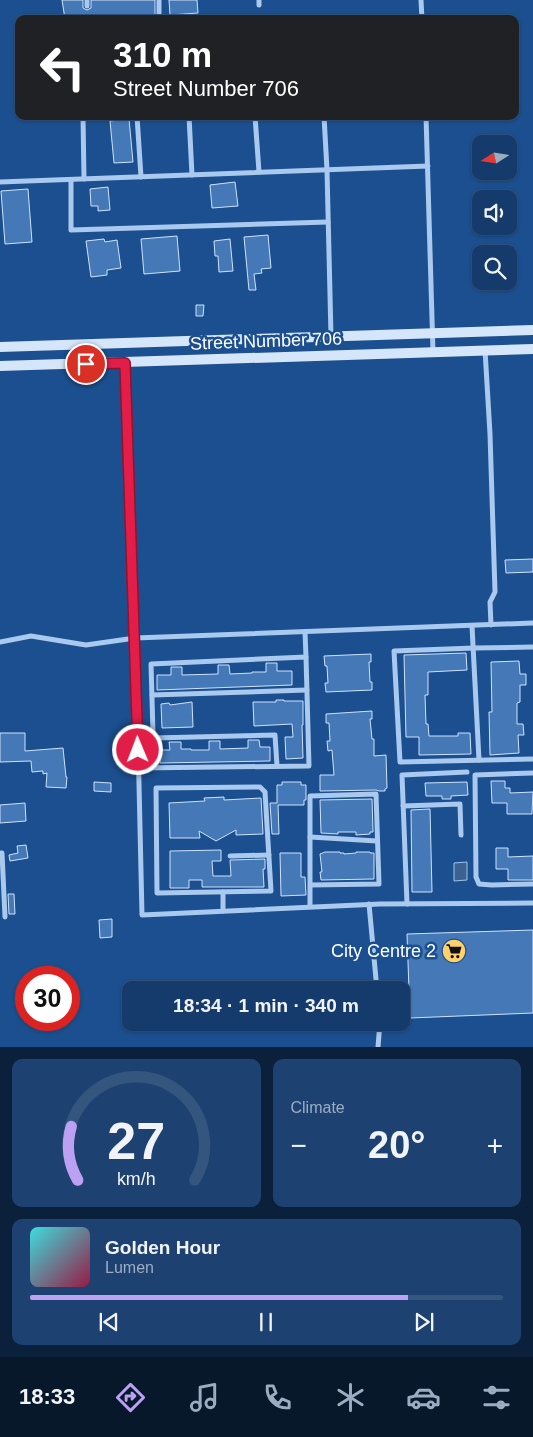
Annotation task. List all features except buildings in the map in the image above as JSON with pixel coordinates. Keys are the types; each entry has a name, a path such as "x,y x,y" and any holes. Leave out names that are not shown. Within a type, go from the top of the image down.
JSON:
{"street":[{"path":"159,0 159,15"},
{"path":"421,0 422,15"},
{"path":"83,120 84,179"},
{"path":"137,120 140,177"},
{"path":"189,120 192,175"},
{"path":"255,120 259,172"},
{"path":"324,120 331,336"},
{"path":"426,120 433,352"},
{"path":"0,182 428,166"},
{"path":"71,180 71,230 328,222"},
{"path":"0,347 533,330"},
{"name":"Street Number 706","path":"0,366 533,349"},
{"path":"485,350 490,434 495,592 490,602 490,625"},
{"path":"125,363 135,638 142,915 369,904 533,903"},
{"path":"0,642 31,636 86,645 135,638 533,623"},
{"path":"472,626 479,760"},
{"path":"139,768 310,766 304,632"},
{"path":"533,647 394,651 400,762 533,759"},
{"path":"154,768 151,664 306,657"},
{"path":"152,695 307,690"},
{"path":"153,738 275,735 277,766"},
{"path":"407,904 402,775 467,772"},
{"path":"533,773 475,775 475,830 476,878 479,884 533,884"},
{"path":"260,787 265,792 271,891 223,892 157,893 156,788 260,787"},
{"path":"310,885 379,884 376,794 310,796 310,885 310,906"},
{"path":"403,806 460,804 461,835"},
{"path":"310,837 377,841"},
{"path":"0,853 2,853 5,917"},
{"path":"230,856 269,855"},
{"path":"223,892 223,911"},
{"path":"369,904 376,981"},
{"path":"378,1047 379,1031"}],"water":[{"path":"467,862 467,880 454,881 454,863"}],"place":[{"name":"City Centre 2","path":"454,951"}],"route":[{"path":"86,364 125,363 138,750"}]}
